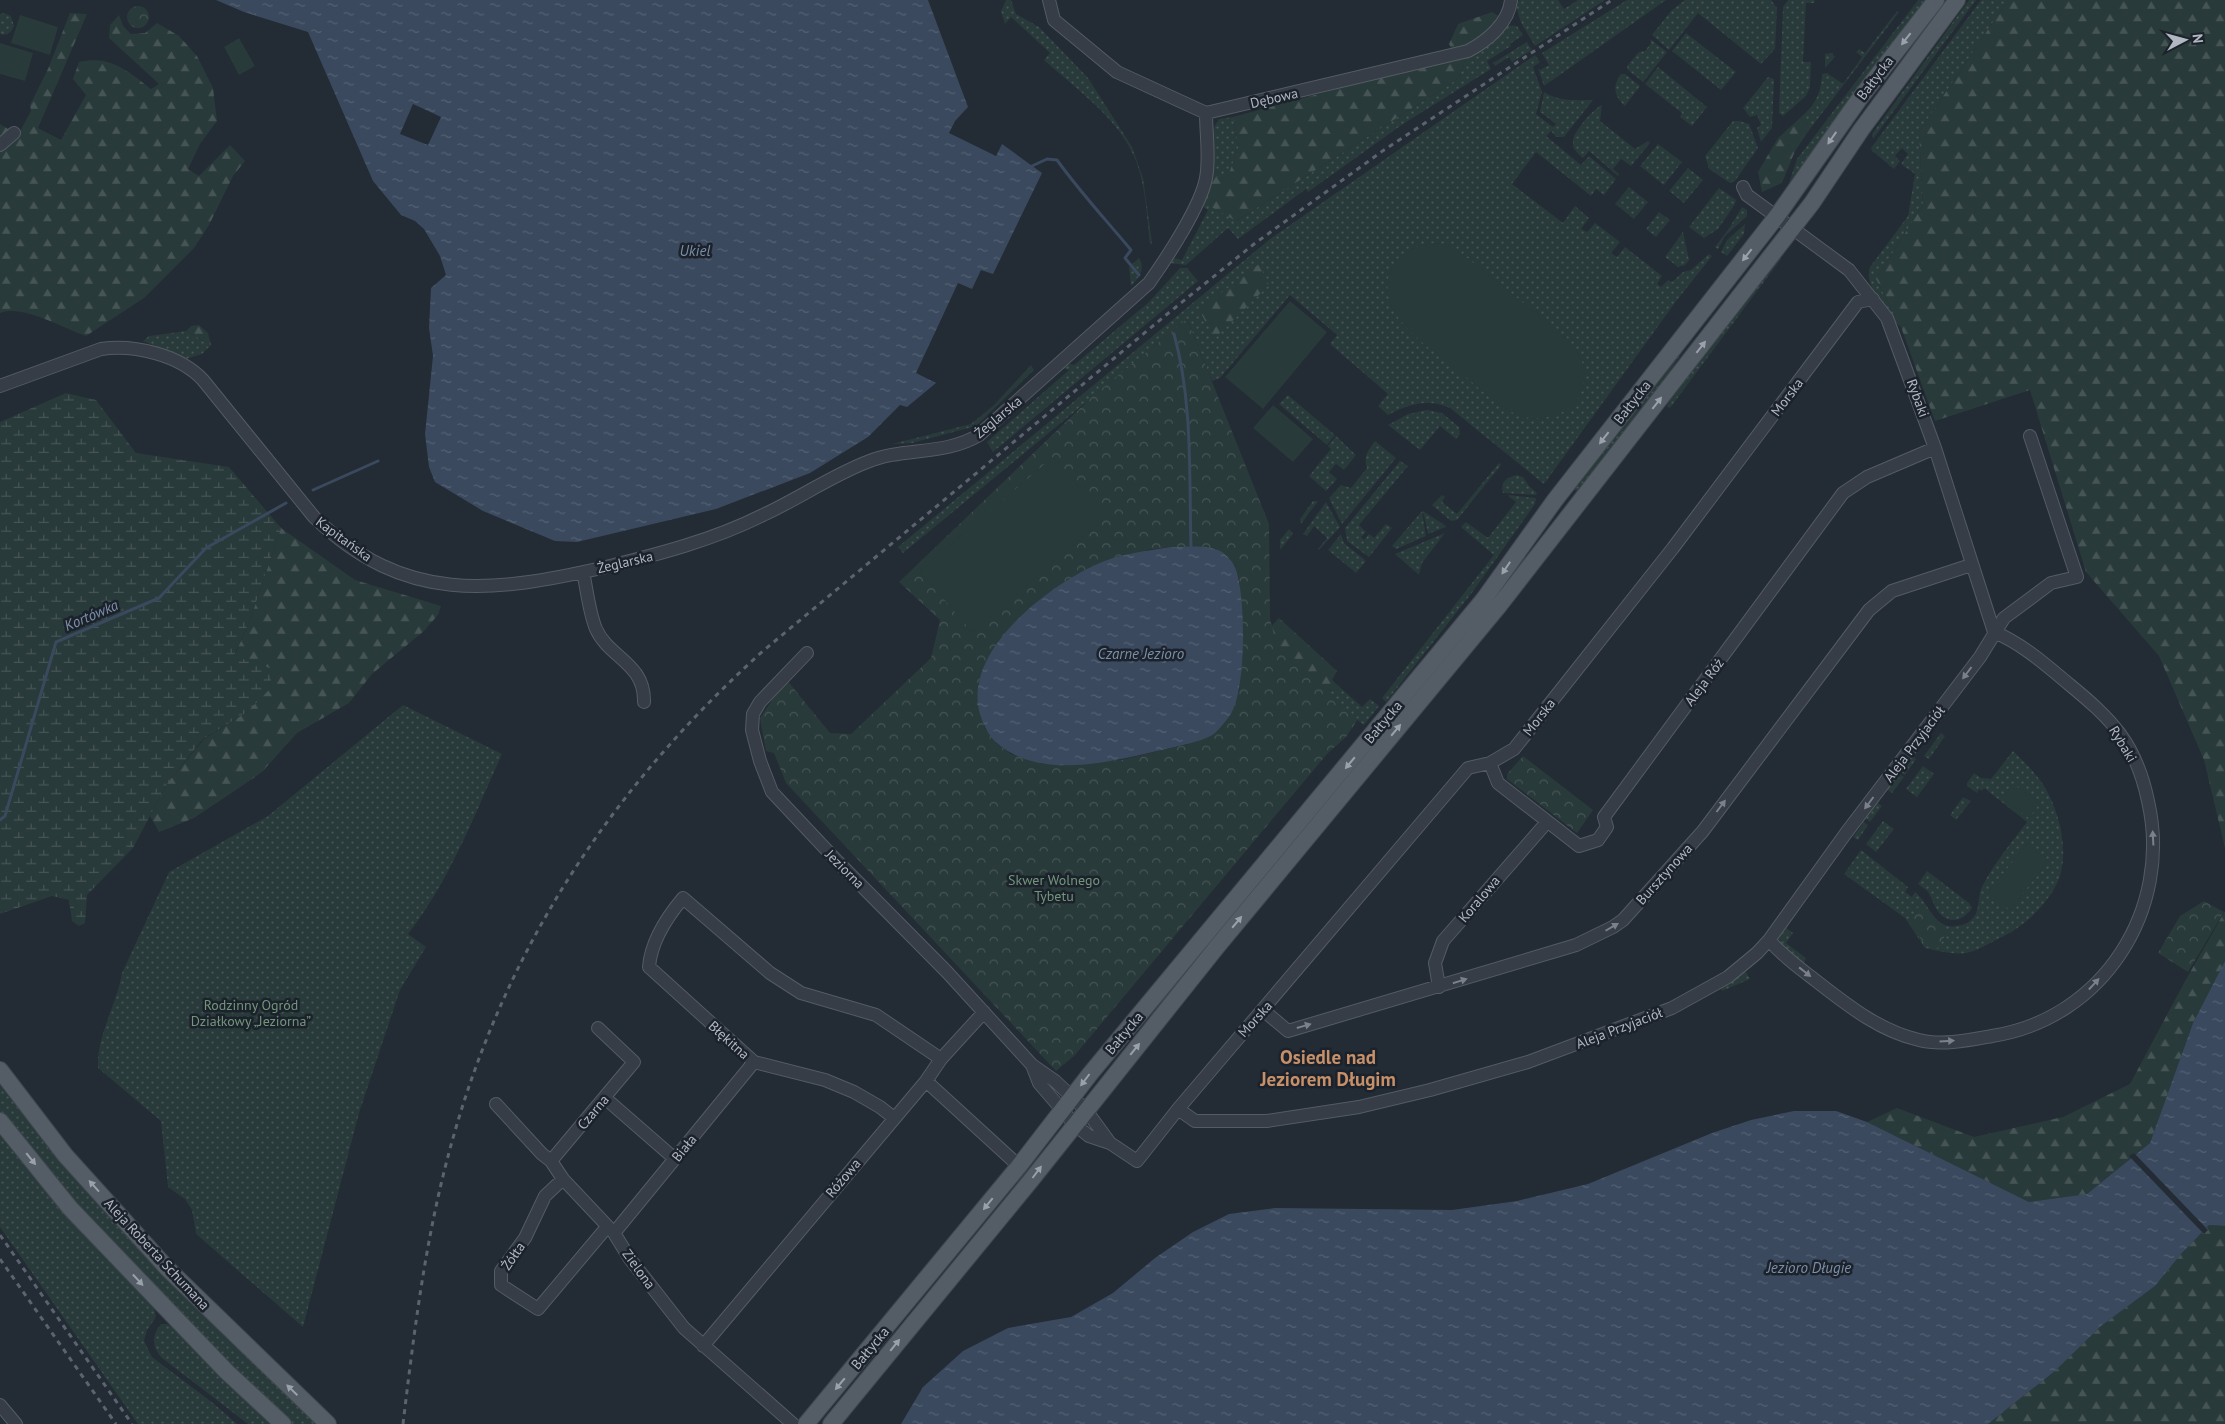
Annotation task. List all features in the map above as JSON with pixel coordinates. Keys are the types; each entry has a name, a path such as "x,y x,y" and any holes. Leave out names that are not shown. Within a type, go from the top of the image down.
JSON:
{"main road":[{"name":"Bałtycka","path":"806,1424 1019,1166 1090,1074 1473,613 1555,500 1777,216 1860,98 1936,0"},
{"name":"Bałtycka","path":"832,1424 1216,948 1498,607 1792,228 1899,76 1957,0"},
{"name":"Aleja Roberta Schumana","path":"0,1070 65,1155 167,1268 328,1424"},
{"path":"0,1121 70,1208 227,1372 283,1424"}],"street":[{"path":"1048,0 1054,20 1118,72 1206,113"},
{"name":"Dębowa","path":"1206,113 1468,51 1490,36 1502,23 1509,12 1511,0"},
{"name":"Żeglarska","path":"583,572 662,553 733,528 764,515 857,466 877,458 948,448 979,435 1149,283 1169,253 1204,187 1207,169 1206,113"},
{"path":"0,145 14,133"},
{"name":"Rybaki","path":"1743,188 1747,195 1849,270 1887,318 1935,448 1994,632 2009,638 2088,700 2109,720 2125,741 2142,778 2151,814 2154,857 2151,879 2143,909 2131,938 2122,952 2084,996 2071,1006 2029,1028 2008,1034 1937,1042 1921,1041 1875,1023 1844,1003 1779,952 1769,940"},
{"name":"Morska","path":"1178,1109 1468,768 1490,763 1514,749 1673,548 1858,302 1873,299"},
{"name":"Kapitańska","path":"0,386 101,349 115,347 148,352 173,360 197,374 314,517 333,534 370,559 418,579 466,587 502,586 559,578 583,572"},
{"name":"Aleja Przyjaciół","path":"1178,1109 1195,1121 1267,1121 1359,1107 1510,1067 1618,1030 1672,1008 1728,977 1757,953 1769,940 1846,833 1980,657 2004,618 2051,583 2077,577 2030,436"},
{"name":"Aleja Róż","path":"1490,763 1498,784 1579,846 1598,840 1606,827 1604,817 1844,494 1867,477 1935,448"},
{"name":"Bursztynowa","path":"1263,1010 1288,1031 1439,988 1576,945 1613,927 1623,920 1702,831 1869,610 1892,591 1971,565"},
{"path":"583,572 597,630 602,639 634,670 643,690 644,702"},
{"name":"Jeziorna","path":"807,653 760,702 753,714 752,730 768,784 784,806 984,1012 1032,1065 1073,1097"},
{"name":"Koralowa","path":"1439,988 1435,963 1443,941 1547,822"},
{"name":"Błękitna","path":"894,1118 880,1107 825,1080 754,1062 649,967 650,953 671,912 683,898 770,973 801,993 876,1015 941,1059"},
{"name":"Różowa","path":"703,1346 926,1081 941,1059 984,1012"},
{"name":"Czarna","path":"551,1161 634,1062 598,1028"},
{"name":"Biała","path":"611,1230 675,1159 754,1062"},
{"name":"Jeziorna","path":"1032,1065 1040,1083 1075,1125"},
{"path":"926,1081 1019,1166"},
{"path":"1073,1097 1086,1110 1110,1143"},
{"path":"604,1098 675,1159"},
{"name":"Zielona","path":"496,1104 542,1154 551,1161 563,1179 611,1230 630,1259 684,1328 793,1424"},
{"path":"1075,1125 1089,1136 1110,1143 1136,1161 1178,1109"},
{"name":"Żółta","path":"563,1179 545,1196 525,1238 501,1271 501,1285 538,1309 611,1230"},
{"path":"0,1405 16,1424"}],"green space":[{"path":"1006,0 1011,0 1016,14 1039,27 1088,78 1132,147 1143,178 1152,243 1150,245 1142,181 1129,146 1109,119 1044,60 1050,53 1011,17 1005,24 1001,11"},
{"path":"1520,0 1558,0 1564,9 1578,0 1605,0 1535,46 1518,14 1517,2"},
{"path":"1627,0 1666,0 1544,86 1538,68 1540,70 1549,65 1542,53"},
{"path":"1685,0 1771,0 1777,8 1775,49 1761,64 1698,13 1669,50 1652,35 1671,11"},
{"path":"1788,0 1815,0 1814,3 1806,3 1803,62 1811,62 1810,87 1806,96 1783,116 1779,113 1783,7"},
{"path":"1918,0 1928,0 1788,186 1797,159"},
{"path":"1969,0 1976,0 1873,139 1872,135 1875,130"},
{"path":"1981,0 2008,0 1919,132 1923,205 1876,279 1901,327 1896,323 1877,296 1869,274 1870,267 1908,216 1915,174 1901,164 1908,154 1902,148 1895,156 1900,161 1894,169 1872,151 1871,148"},
{"path":"2008,0 2225,0 2225,848 2204,760 2159,656 2086,572 2030,390 1935,421 1901,327 1876,279 1923,205 1919,132"},
{"path":"138,6 148,13 149,17 142,27 138,28 128,21 127,17 134,7"},
{"path":"1897,11 1899,12 1810,129 1800,118 1816,99 1822,74 1827,73 1843,84 1862,57 1856,52 1859,49 1865,53"},
{"path":"1492,12 1500,17 1484,35 1474,42 1452,50 1449,44 1458,24"},
{"path":"4,13 11,16 14,26 5,35 0,34 0,14"},
{"path":"70,13 87,14 38,128 61,140 86,95 73,79 79,62 90,60 109,63 118,66 151,89 159,84 109,38 110,25 119,15 123,26 131,34 145,33 157,23 179,36 197,56 213,88 217,121 200,144 188,169 199,176 230,145 245,161 233,176 209,225 194,248 144,298 86,336 31,314 9,311 0,313 0,124 18,135 31,111 30,105 48,69"},
{"path":"20,15 58,27 50,55 11,43"},
{"path":"1505,25 1517,26 1523,35 1510,44 1511,46 1487,61 1491,69 1403,124 1308,192 1306,189 1238,239 1228,228 1186,265 1169,263 1174,258 1182,260 1208,210 1202,206 1211,132 1219,119 1233,117 1239,146 1228,177 1236,221 1459,78 1467,54"},
{"path":"1686,33 1736,72 1721,90 1672,51"},
{"path":"239,38 255,66 239,75 224,47"},
{"path":"1650,39 1667,52 1643,82 1628,70 1627,66 1639,52 1645,51 1651,43"},
{"path":"1527,42 1532,50 1512,62 1509,57 1495,66 1493,63"},
{"path":"0,43 33,53 25,81 0,74"},
{"path":"1832,53 1835,57 1825,68 1825,54"},
{"path":"1467,54 1459,78 1236,221 1206,204 1214,177 1228,176 1239,146 1233,117"},
{"path":"1535,55 1540,62 1533,67 1542,92 1536,114 1553,127 1556,124 1540,112 1544,92 1562,99 1593,100 1564,137 1556,137 1551,131 1546,136 1581,165 1589,156 1616,179 1604,195 1596,189 1591,196 1536,152 1512,184 1563,223 1575,206 1589,218 1581,229 1587,232 1595,223 1620,242 1611,253 1617,257 1625,247 1662,276 1657,284 1661,287 1668,280 1672,282 1683,272 1691,270 1709,254 1712,256 1677,300 1544,484 1450,408 1434,403 1426,403 1411,405 1388,415 1378,406 1388,394 1330,344 1337,335 1290,295 1220,378 1212,381 1187,319 903,553 898,547 1270,239"},
{"path":"1658,67 1707,107 1692,126 1680,117 1682,113 1645,84"},
{"path":"1621,74 1625,74 1640,86 1625,106 1615,91 1616,83"},
{"path":"1768,77 1774,79 1772,128 1761,142 1757,128 1761,125 1757,115 1750,117 1743,108"},
{"path":"1602,105 1600,121 1635,149 1648,141 1650,143 1631,166 1621,159 1613,169 1619,174 1618,176 1589,151 1583,158 1573,146 1574,137 1580,126"},
{"path":"1800,118 1810,129 1795,151 1782,183 1762,192 1758,172 1778,138"},
{"path":"1733,121 1749,124 1758,148 1735,181 1730,183 1709,169 1705,156"},
{"path":"1658,144 1682,162 1664,185 1640,166"},
{"path":"1688,168 1703,180 1684,203 1669,191"},
{"path":"1629,187 1648,202 1634,219 1615,204"},
{"path":"1719,188 1736,200 1735,204 1718,229 1704,238 1689,227"},
{"path":"1742,207 1747,210 1747,216 1725,236 1718,249 1715,247"},
{"path":"1659,212 1670,220 1656,237 1646,229"},
{"path":"1745,224 1744,234 1727,256 1721,252 1727,240"},
{"path":"1683,232 1689,260 1685,265 1678,267 1665,257"},
{"path":"1431,243 1445,244 1461,253 1566,337 1576,349 1584,369 1581,392 1571,406 1556,415 1547,417 1528,418 1520,416 1488,396 1408,329 1390,303 1387,288 1390,272 1397,260 1406,252"},
{"path":"1779,256 1781,259 1670,408 1667,406 1673,395"},
{"path":"1139,258 1142,270 1131,286 1129,267"},
{"path":"1259,264 1269,285 1215,338 1199,310"},
{"path":"1180,268 1187,268 1198,281 993,452 987,442 1069,370 1062,368 1067,363 1074,365 1149,302"},
{"path":"1290,301 1327,332 1263,409 1225,377"},
{"name":"Skwer Wolnego Tybetu","path":"1187,319 1269,524 1270,619 1278,650 1358,719 1346,737 1327,754 1075,1055 1056,1071 786,783 774,753 766,751 760,718 786,679 830,733 851,734 931,658 940,620 899,582 1094,395","holes":["1171,547 1205,547 1235,565 1239,579 1243,634 1242,664 1239,691 1188,744 1121,760 1043,764 1011,754 996,743 984,727 978,684 984,668 1001,639 1147,550"]},
{"path":"199,325 208,333 211,345 186,331 191,326"},
{"path":"186,331 211,345 202,354 186,359 143,341 149,336"},
{"path":"1683,351 1652,400 1579,493 1573,489"},
{"path":"1031,365 1034,370 976,426 912,443 892,444 971,424 994,405"},
{"path":"66,393 96,400 136,453 229,467 281,528 250,620 234,656 273,669 269,690 247,712 203,739 168,782 133,848 87,895 85,923 79,926 72,921 69,900 52,896 0,914 0,422"},
{"path":"1288,395 1335,435 1327,445 1279,404"},
{"path":"1273,405 1313,439 1293,462 1253,428"},
{"path":"1427,410 1442,413 1459,427 1460,434 1456,439 1440,426 1420,450 1388,425 1408,414"},
{"path":"1336,436 1356,455 1344,470 1336,464 1329,472 1337,479 1326,491 1309,476 1331,449 1328,446"},
{"path":"1375,441 1396,458 1342,524 1329,498 1341,485 1351,488 1367,468 1366,457"},
{"path":"1053,457 1105,518 972,632 920,571"},
{"path":"1400,461 1408,466 1359,525 1366,532 1361,537 1364,540 1369,534 1374,538 1386,524 1392,528 1369,557 1347,541 1345,528"},
{"path":"1499,463 1501,465 1457,520 1451,521 1432,505 1442,495 1445,497 1442,502 1457,514"},
{"path":"1517,475 1523,477 1537,493 1536,495 1503,493 1503,483 1510,477"},
{"path":"1509,495 1536,498 1535,504 1471,594 1386,702 1382,698 1494,555 1461,527 1466,522 1488,538 1516,502"},
{"path":"1313,501 1318,501 1301,524 1300,519"},
{"path":"1326,502 1340,527 1319,550 1327,538 1314,526 1307,536 1303,534"},
{"path":"1422,511 1426,536 1396,549 1392,546"},
{"path":"1423,511 1446,526 1446,527 1428,534"},
{"path":"281,528 355,580 441,606 438,615 424,631 372,674 349,703 297,733 262,772 194,818 159,832 150,816 168,782 204,739 247,712 234,657 250,620"},
{"path":"1289,529 1293,534 1280,550 1280,540"},
{"path":"1445,533 1422,563 1419,575 1395,554"},
{"path":"1341,534 1344,543 1366,561 1356,573 1328,550"},
{"path":"1279,618 1337,671 1332,680 1342,689 1320,692 1284,661 1267,631"},
{"path":"1342,689 1362,707 1370,699 1379,706 1364,725 1320,692"},
{"name":"Rodzinny Ogród Działkowy „Jeziorna”","path":"403,705 502,754 449,870 408,934 426,947 400,990 359,1113 303,1327 196,1234 192,1210 185,1199 168,1187 161,1121 98,1068 98,1056 103,1032 116,997 122,973 169,872 268,816"},
{"path":"1941,733 1945,736 1929,759 1924,756"},
{"path":"2013,751 2042,782 2056,813 2063,843 2063,863 2058,881 2053,891 2031,918 2013,931 1983,947 1965,953 1948,953 1925,948 1905,918 1844,874 1861,850 1908,887 1905,892 1912,897 1915,892 1934,917 1943,924 1955,926 1969,922 1977,912 1981,889 1987,877 2027,822 1984,788 1982,791 1979,789 1977,793 1967,786 1967,783 1974,773 1981,778 1991,779"},
{"path":"1523,756 1593,810 1577,833 1507,779 1507,774"},
{"path":"1912,756 1916,759 1905,775 1901,772"},
{"path":"1923,766 1934,774 1917,797 1906,789"},
{"path":"1898,773 1904,777 1892,793 1886,789"},
{"path":"2013,784 2040,803 2029,818 2002,799"},
{"path":"1963,797 1971,801 1956,820 1950,815"},
{"path":"1876,802 1882,806 1870,822 1864,817"},
{"path":"1883,821 1894,829 1876,852 1866,844"},
{"path":"1864,822 1868,825 1858,840 1853,837"},
{"path":"2028,843 2049,860 2010,910 1988,892"},
{"path":"1927,871 1969,903 1972,908 1968,913 1955,920 1950,920 1941,915 1931,896 1918,884"},
{"path":"2204,901 2224,912 2188,972 2158,953 2180,916"},
{"path":"1918,907 1947,932 1938,948 1926,946 1909,921"},
{"path":"2225,911 2225,961 2193,1023 2150,1143 2087,1194 2029,1202 1867,1122 1897,1108 1974,1137 2063,1117 2130,1084"},
{"path":"1786,928 1793,933 1786,943 1806,958 1804,963 1780,944 1779,938"},
{"path":"1745,970 1750,979 1722,991 1721,988"},
{"path":"0,1082 318,1424 292,1424 184,1320 84,1215 0,1114"},
{"path":"0,1132 154,1307 156,1317 147,1330 144,1341 152,1357 213,1403 237,1424 138,1424 0,1227"},
{"path":"2209,1225 2225,1226 2225,1424 1988,1424 2055,1371 2101,1326 2155,1286 2181,1254"},
{"path":"161,1324 167,1324 175,1329 272,1424 248,1424 162,1358 156,1350 154,1341 154,1337"}],"water":[{"name":"Ukiel","path":"216,0 928,0 968,107 955,121 949,133 996,156 1002,144 1042,173 993,274 981,270 972,289 958,283 916,373 936,383 907,407 900,405 868,437 810,473 716,509 577,542 555,541 483,511 435,482 429,467 425,434 433,356 429,328 431,288 446,275 440,256 424,229 415,221 401,215 373,181 308,32 244,12"},
{"name":"Czarne Jezioro","path":"1190,546 1216,549 1222,552 1234,565 1239,580 1243,619 1240,686 1236,703 1230,715 1219,729 1204,739 1190,743 1122,759 1078,765 1056,765 1035,762 1016,755 998,744 983,723 980,714 978,691 983,668 996,646 1012,625 1054,589 1095,565 1123,556 1171,547"},
{"name":"Jezioro Długie","path":"2225,961 2225,1226 2209,1225 2181,1254 2155,1286 2101,1326 2055,1371 1988,1424 901,1424 923,1387 963,1351 1008,1328 1071,1317 1113,1293 1155,1258 1193,1232 1229,1214 1275,1208 1452,1210 1517,1201 1588,1184 1712,1133 1751,1120 1794,1111 1836,1111 1867,1122 2029,1202 2087,1194 2150,1143 2193,1023"}],"pier":[{"path":"413,104 441,117 428,145 400,134"},
{"path":"2134,1153 2208,1230 2204,1234 2129,1156"}],"waterway":[{"path":"1032,166 1047,159 1057,160 1131,250 1125,258 1139,275"},
{"path":"1174,334 1180,360 1187,413 1191,547"},
{"name":"Kortówka","path":"313,490 378,461"},
{"name":"Kortówka","path":"0,820 5,816 56,642 159,598 206,548 286,503"}],"railway":[{"path":"403,1424 419,1300 436,1207 465,1099 492,1026 524,956 562,889 605,825 653,764 705,706 763,651 1254,244 1384,150 1612,0"},
{"path":"0,1235 132,1424"},
{"path":"0,1259 116,1424"}],"district":[{"name":"Osiedle nad Jeziorem Długim","path":"1328,1068"}]}
